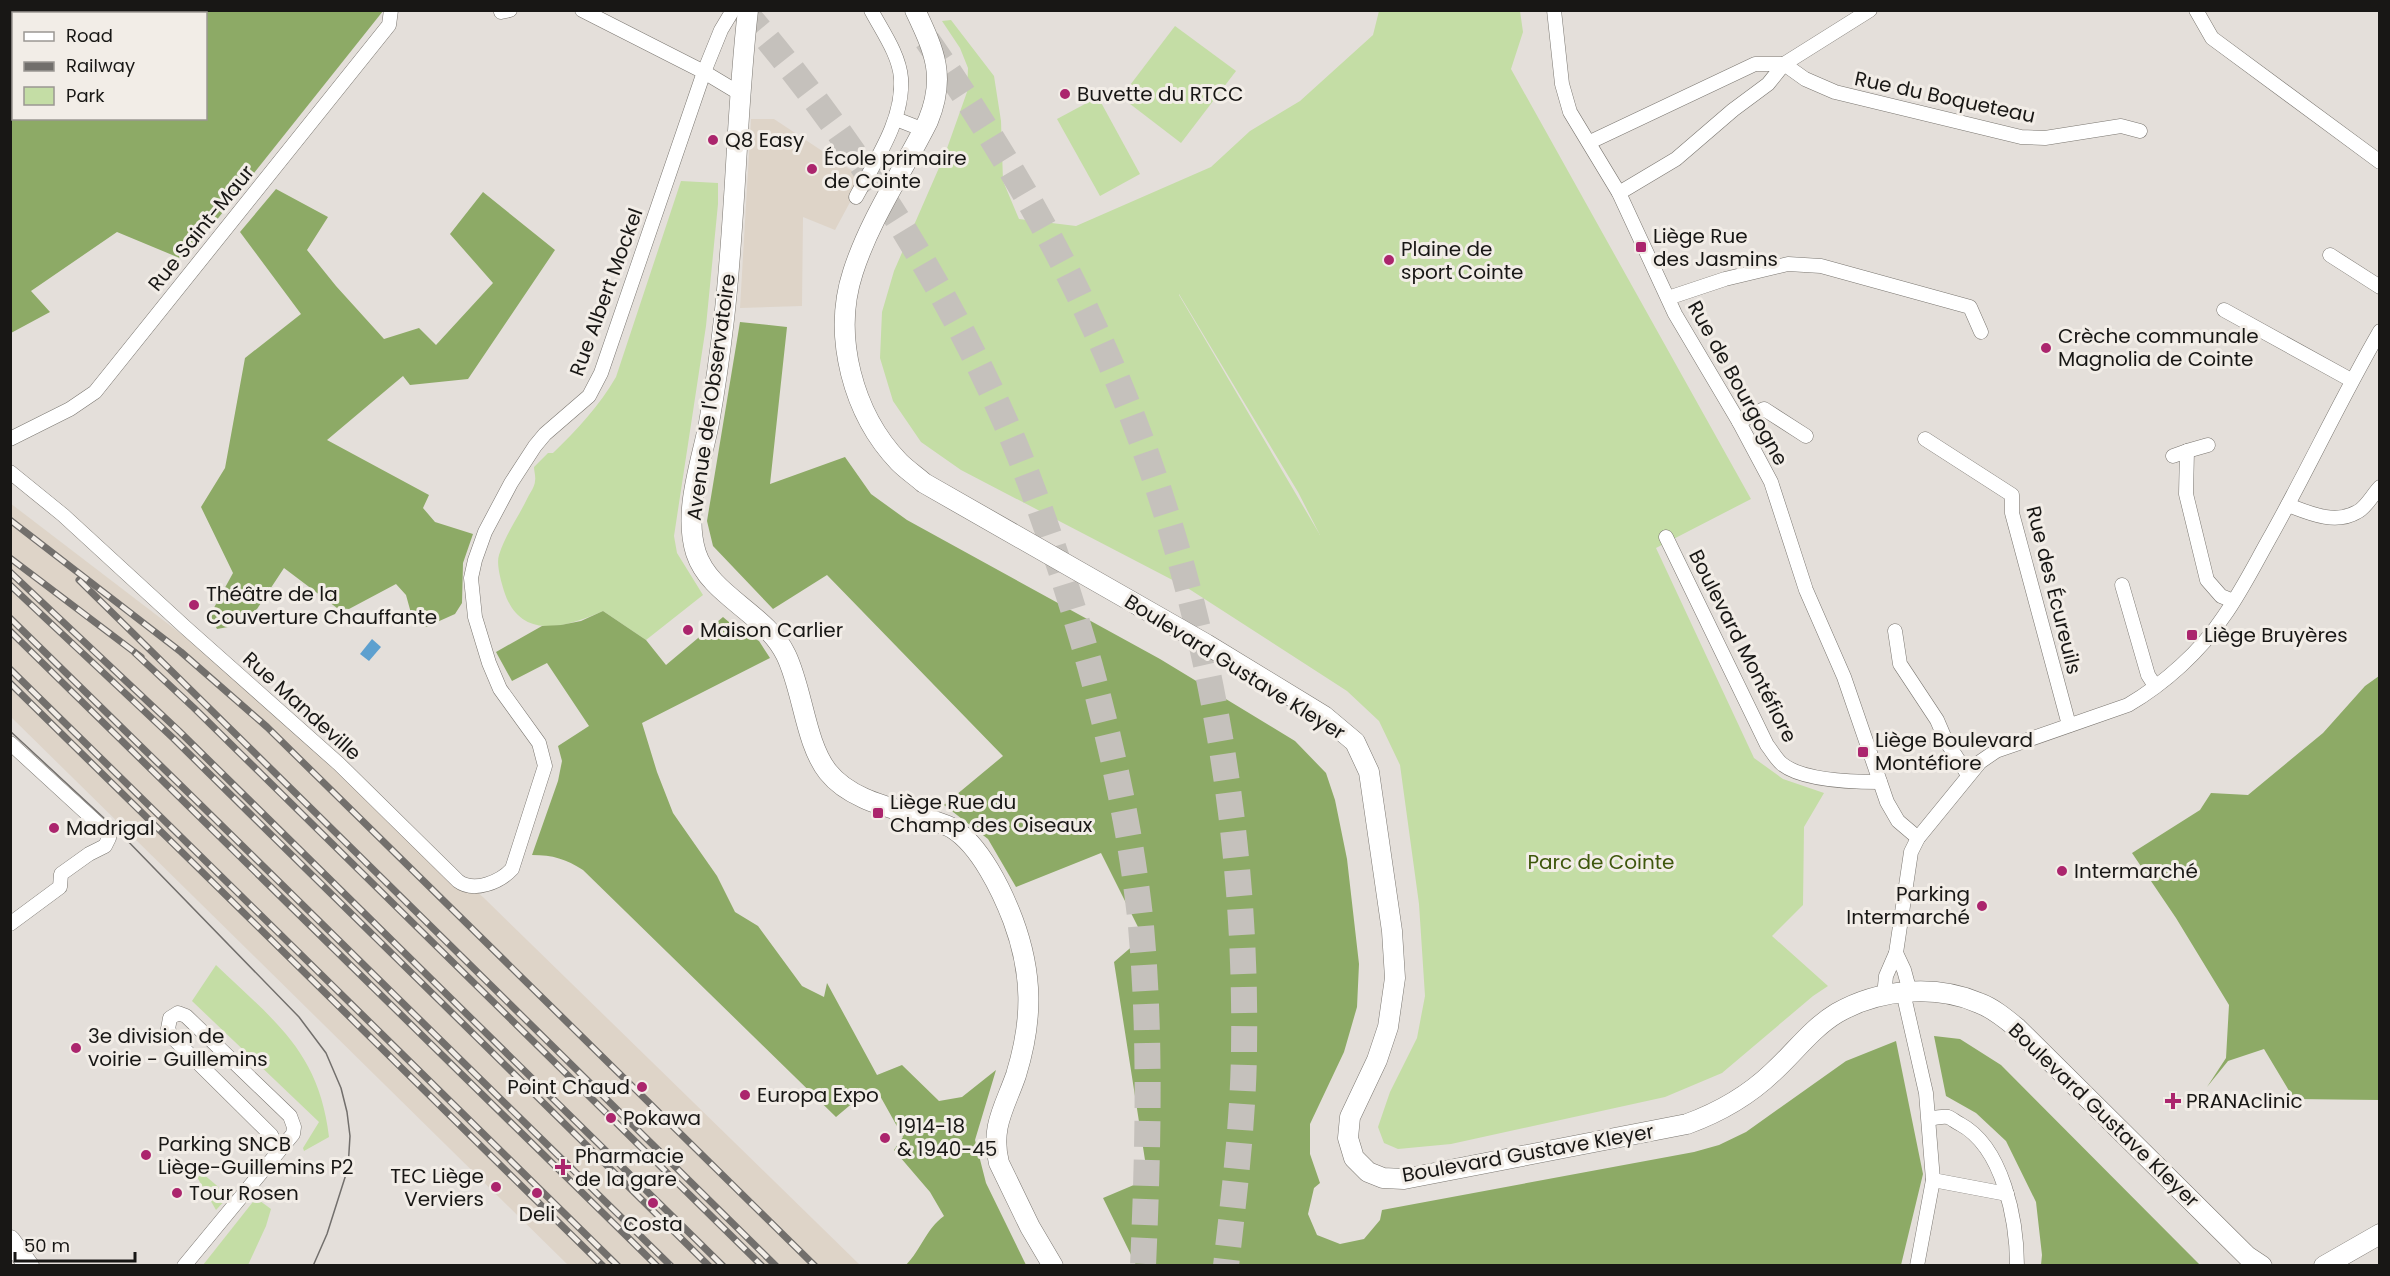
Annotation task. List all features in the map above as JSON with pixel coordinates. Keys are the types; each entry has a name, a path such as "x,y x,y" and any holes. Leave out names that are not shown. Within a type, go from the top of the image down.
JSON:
{"street":[{"name":"Rue Saint-Maur","path":"10,438 70,409 95,392 389,25 391,10"},
{"path":"582,10 704,72 739,93"},
{"name":"Rue Albert Mockel","path":"488,883 505,877 513,869 545,766 539,743 500,689 486,654 471,593 471,578 475,560 485,532 511,483 535,446 589,396 601,373 704,72 721,30 733,10"},
{"name":"Avenue de l'Observatoire","path":"748,10 739,93 730,266 710,415 692,510 691,525 695,548 704,571 764,624 785,653 803,703 814,746 821,763 830,775 859,796 951,827 964,837 997,884 1013,920 1025,956 1030,1007 1016,1073 998,1121 995,1135 996,1152 999,1163 1030,1227 1053,1266"},
{"path":"856,197 896,119 900,104 901,76 892,49 871,10"},
{"name":"Boulevard Gustave Kleyer","path":"915,10 931,44 938,72 938,87 935,104 924,130 860,252 850,281 844,330 851,378 860,400 884,443 899,462 924,483 1206,644 1324,716 1355,742 1369,772 1392,931 1395,978 1388,1027 1377,1060 1350,1117 1348,1138 1354,1158 1368,1172 1383,1178 1404,1179 1687,1124 1712,1115 1737,1101 1772,1074 1816,1029 1837,1014 1899,993 1952,994 1981,1003 2018,1028 2247,1256 2262,1266"},
{"name":"Rue de Bourgogne","path":"1554,10 1562,84 1570,112 1619,192 1675,314 1739,422 1775,491 1806,590 1844,677 1880,782"},
{"path":"1619,192 1676,159 1733,110 1768,84 1784,64 1870,10"},
{"path":"2196,10 2212,38 2379,162"},
{"path":"1590,142 1755,64 1784,64"},
{"name":"Rue du Boqueteau","path":"1784,64 1805,79 1835,92 2020,137 2045,138 2121,126 2140,131"},
{"path":"896,119 924,130"},
{"path":"2330,255 2379,287"},
{"path":"1668,298 1725,279 1788,264 1821,266 1970,307 1981,332"},
{"path":"2224,310 2352,380"},
{"path":"1917,1266 1933,1180 1929,1119 1920,1067 1899,993 1886,976 1896,953 1910,860 1918,838 1980,762 1996,751 2128,705 2155,686 2210,635 2233,602 2288,505 2379,331"},
{"path":"1739,422 1764,410 1806,436"},
{"name":"Rue des Écureuils","path":"1925,439 2019,493 2012,513 2069,725"},
{"path":"2173,456 2208,445"},
{"path":"2187,451 2186,494 2207,580 2220,596 2233,602"},
{"name":"Rue Mandeville","path":"10,472 63,515 339,764 458,881 470,887 488,883"},
{"path":"2288,505 2321,517 2337,518 2358,512 2379,487"},
{"name":"Boulevard Montéfiore","path":"1666,537 1767,745 1782,764 1800,773 1849,782 1880,782"},
{"path":"2122,585 2148,675 2155,686"},
{"path":"1895,631 1900,664 1937,720 1946,741 1968,776"},
{"path":"10,743 107,832 109,838 105,846 89,854 61,874 60,887 10,924"},
{"path":"1880,782 1887,802 1898,821 1918,838"},
{"path":"1896,953 1905,970 1899,993"},
{"path":"184,1266 293,1134 294,1127 290,1116 186,1016 178,1013 170,1018 168,1029 171,1037 271,1135 279,1150"},
{"path":"1929,1119 1948,1117 1968,1128 1983,1143 1997,1166 2007,1194 2016,1237 2018,1266"},
{"path":"1933,1180 2007,1194"},
{"path":"2324,1266 2379,1234"},
{"path":"10,1240 29,1266"}],"shaded area":[{"path":"751,119 774,119 863,178 835,230 803,217 802,306 740,308"},
{"path":"10,503 214,659 484,898 860,1265 568,1265 11,717"}],"green space":[{"path":"77,11 182,11 179,12"},
{"path":"383,11 192,251 182,259 117,232 31,291 50,312 11,333 11,74 12,120 207,120 207,12 192,12"},
{"name":"Parc de Cointe","path":"1379,11 1520,11 1523,32 1511,69 1751,499 1656,548 1754,758 1783,779 1824,793 1804,827 1803,905 1772,936 1828,986 1722,1073 1665,1097 1451,1144 1398,1149 1384,1143 1378,1127 1390,1092 1417,1038 1425,996 1419,904 1400,765 1379,721 1347,691 1186,587 961,470 921,442 893,401 880,358 882,312 894,271 945,154 967,92 968,68 960,48 942,21 951,20 994,76 1001,121 1003,181 1019,219 1076,226 1211,167 1250,131 1300,101 1373,35","holes":["1179,294 1298,492 1320,535"]},
{"path":"1175,26 1236,71 1181,143 1121,97"},
{"path":"1098,97 1140,174 1100,196 1057,119"},
{"path":"681,181 718,183 706,326 674,536 677,553 703,595 646,640 603,611 559,625 532,624 521,618 511,607 500,578 499,555 534,485 534,467 548,453 553,453 579,426 595,408 616,377"},
{"path":"276,189 328,217 307,250 384,339 419,328 436,345 493,283 450,234 483,192 555,250 468,379 410,385 403,376 327,440 429,495 423,508 435,522 473,534 463,563 462,603 455,614 426,627 414,624 406,595 396,584 349,609 337,608 284,568 257,609 228,627 217,629 210,615 233,573 201,507 225,468 245,358 301,314 240,232"},
{"path":"740,322 787,327 770,484 845,457 871,494 907,520 1160,659 1295,741 1326,773 1335,800 1347,859 1359,964 1357,1007 1344,1052 1310,1124 1310,1154 1320,1183 1314,1188 1308,1214 1317,1235 1340,1244 1364,1239 1380,1220 1382,1210 1694,1152 1719,1145 1746,1132 1846,1061 1896,1041 1923,1174 1901,1265 1136,1265 1103,1198 1148,1179 1114,962 1143,937 1101,853 1016,887 988,839 944,805 1003,756 827,575 773,609 713,546 707,521"},
{"path":"603,611 646,640 666,665 723,617 736,628 759,641 770,658 642,723 673,813 717,876 735,912 758,926 802,986 824,997 827,983 877,1075 902,1065 939,1101 962,1097 996,1070 975,1140 986,1183 1026,1265 906,1265 933,1227 944,1216 930,1192 894,1150 903,1137 879,1094 861,1096 836,1117 583,870 559,858 532,855 558,781 562,761 558,746 589,726 547,663 512,681 496,652 542,626 581,621"},
{"path":"2379,676 2379,1100 2294,1099 2264,1049 2228,1061 2207,1087 2226,1058 2229,1005 2176,918 2132,853 2200,810 2211,793 2248,795 2323,733 2365,686"},
{"path":"216,965 275,1021 304,1060 324,1107 329,1137 304,1151 303,1148 319,1122 192,1001"},
{"path":"1934,1036 1960,1039 2001,1065 2200,1265 2041,1265 2036,1202 2006,1141 1976,1113 1946,1096"},
{"path":"195,1167 229,1196 216,1210 193,1170"},
{"path":"256,1198 271,1209 266,1226 248,1265 203,1265"}],"water":[{"path":"372,639 381,647 369,661 360,654"}],"tunnel":[{"path":"743,10 821,107 857,158 924,263 954,317 1008,428 1032,486 1063,576 1090,666 1121,795 1141,926 1147,1053 1143,1266"},
{"path":"927,40 972,106 1014,174 1071,278 1126,400 1158,490 1186,581 1208,674 1225,768 1236,863 1243,958 1242,1105 1226,1266"}],"tram line":[{"path":"10,731 119,832 299,1017 326,1053 341,1088 350,1136 348,1168 327,1234 313,1266"}],"railway":[{"path":"10,520 181,652 267,727 815,1266"},
{"path":"10,558 141,657"},
{"path":"10,572 179,731 723,1266"},
{"path":"79,580 776,1266"},
{"path":"10,585 174,739 709,1266"},
{"path":"10,618 671,1266"},
{"path":"10,631 657,1266"},
{"path":"135,653 194,708 762,1266"},
{"path":"10,669 618,1266"},
{"path":"10,683 603,1266"}],"place":[{"name":"Buvette du RTCC","path":"1065,94"},
{"name":"Q8 Easy","path":"713,140"},
{"name":"École primaire de Cointe","path":"812,169"},
{"name":"Liège Rue des Jasmins","path":"1641,247"},
{"name":"Plaine de sport Cointe","path":"1389,260"},
{"name":"Crèche communale Magnolia de Cointe","path":"2046,348"},
{"name":"Théâtre de la Couverture Chauffante","path":"194,605"},
{"name":"Maison Carlier","path":"688,630"},
{"name":"Liège Bruyères","path":"2192,635"},
{"name":"Liège Boulevard Montéfiore","path":"1863,752"},
{"name":"Liège Rue du Champ des Oiseaux","path":"878,813"},
{"name":"Madrigal","path":"54,828"},
{"name":"Intermarché","path":"2062,871"},
{"name":"Parking Intermarché","path":"1982,906"},
{"name":"3e division de voirie - Guillemins","path":"76,1048"},
{"name":"Point Chaud","path":"642,1087"},
{"name":"Europa Expo","path":"745,1095"},
{"name":"PRANAclinic","path":"2173,1101"},
{"name":"Pokawa","path":"611,1118"},
{"name":"1914-18 & 1940-45","path":"885,1138"},
{"name":"Parking SNCB Liège-Guillemins P2","path":"146,1155"},
{"name":"Pharmacie de la gare","path":"563,1167"},
{"name":"TEC Liège Verviers","path":"496,1187"},
{"name":"Tour Rosen","path":"177,1193"},
{"name":"Deli","path":"537,1193"},
{"name":"Costa","path":"653,1203"}]}
